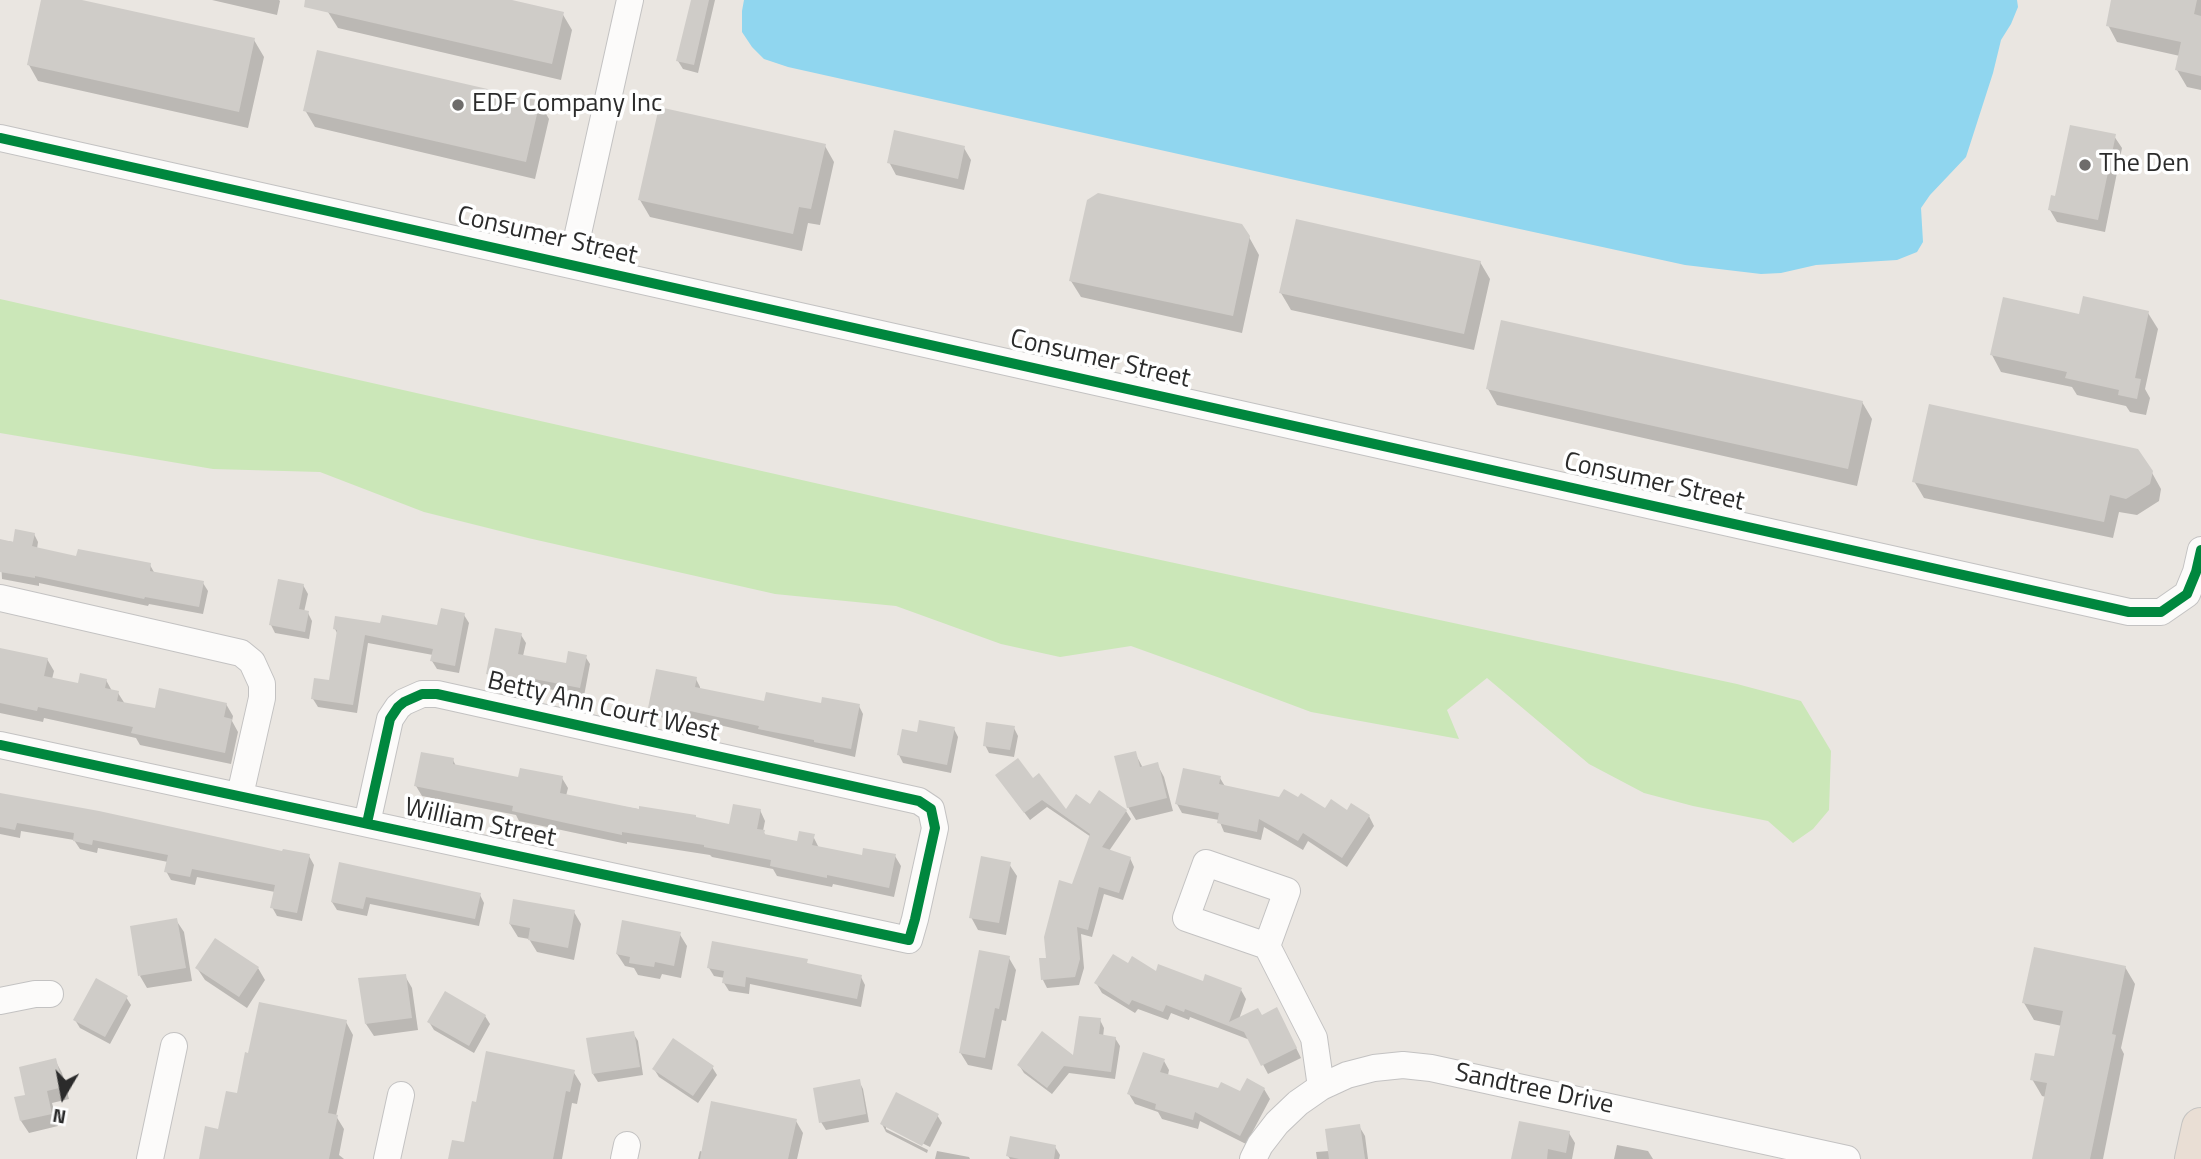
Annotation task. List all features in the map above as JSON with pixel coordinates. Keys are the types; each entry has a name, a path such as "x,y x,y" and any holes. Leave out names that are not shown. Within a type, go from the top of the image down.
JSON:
{"highway":[{"path":"2194,1159 2201,1127"}],"street":[{"path":"571,265 630,0"},
{"name":"Consumer Street","path":"0,138 2129,612 2161,612 2187,594 2201,550"},
{"path":"0,598 241,653 252,662 262,684 262,698 240,795"},
{"name":"Betty Ann Court West","path":"367,823 390,719 404,702 422,694 437,694 919,801 931,809 935,828 909,940"},
{"name":"William Street","path":"0,745 909,940"},
{"path":"1267,946 1314,1038 1321,1087"},
{"path":"0,1001 50,994"},
{"path":"150,1159 174,1046"},
{"name":"Sandtree Drive","path":"1253,1159 1277,1123 1297,1103 1321,1087 1347,1075 1374,1068 1403,1065 1431,1068 1847,1159"},
{"path":"387,1159 401,1095"}],"green space":[{"path":"0,299 1063,539 1737,684 1801,701 1831,751 1829,810 1813,829 1793,843 1768,821 1644,793 1589,764 1487,678 1447,710 1459,739 1311,712 1131,646 1060,657 1001,644 896,606 775,594 528,538 424,512 320,472 213,469 0,433"}],"water":[{"path":"744,0 2017,0 2018,7 2001,40 1966,157 1921,208 1923,242 1917,252 1897,260 1816,265 1781,273 1761,274 1685,265 788,67 764,59 742,32"}],"building":[{"path":"41,0 82,0 255,38 239,112 27,65"},
{"path":"305,0 512,0 564,12 552,64 304,7"},
{"path":"691,0 709,0 694,65 676,61"},
{"path":"2111,0 2197,0 2194,14 2201,16 2201,76 2175,70 2181,42 2106,26"},
{"path":"317,50 540,101 526,162 303,111"},
{"path":"659,107 826,144 811,209 799,207 793,234 638,200"},
{"name":"The Den","path":"2070,125 2116,134 2098,220 2048,210 2051,195 2055,196"},
{"path":"894,130 965,146 958,179 887,163"},
{"path":"1098,193 1242,224 1250,236 1233,316 1069,281 1087,200"},
{"path":"1296,219 1481,261 1464,334 1279,293"},
{"path":"2083,296 2149,311 2135,378 2141,379 2137,399 2118,395 2119,390 2065,378 2067,372 1990,355 2003,297 2079,314"},
{"path":"1501,320 1863,401 1848,469 1486,389"},
{"path":"1929,404 2138,449 2153,471 2150,484 2126,499 2110,495 2104,522 1912,482"},
{"path":"15,529 35,533 32,546 76,556 78,549 151,563 150,571 204,581 199,607 145,597 144,599 35,576 0,572 0,539 13,542"},
{"path":"278,579 304,584 299,609 309,611 305,632 269,625"},
{"path":"441,608 465,613 455,666 430,661 433,649 365,635 353,705 311,699 314,678 329,680 337,630 333,629 335,616 380,623 382,615 437,625"},
{"path":"495,628 522,633 518,654 566,663 568,651 587,655 580,688 524,677 523,681 486,674"},
{"path":"0,648 48,658 44,676 78,683 80,673 107,679 105,688 119,691 117,701 155,708 159,688 227,703 224,717 232,719 225,753 131,733 133,727 38,707 37,711 0,703"},
{"path":"656,669 697,677 695,687 764,701 766,692 821,703 822,697 860,704 851,749 690,711 689,716 648,708"},
{"path":"919,720 955,727 947,765 897,755 902,729 917,732"},
{"path":"986,722 1015,726 1010,750 983,746"},
{"path":"1136,751 1140,767 1158,762 1167,798 1127,808 1114,756"},
{"path":"421,752 454,758 453,764 518,777 520,768 563,776 560,793 639,809 639,806 696,815 729,824 733,804 761,809 757,829 765,830 764,834 797,841 799,831 815,834 812,845 862,855 863,848 896,854 889,888 770,866 771,860 704,845 622,832 622,835 566,823 512,811 513,806 414,786"},
{"path":"1018,758 1033,778 1039,773 1066,809 1076,794 1090,804 1099,790 1127,810 1102,847 1131,857 1119,893 1099,887 1088,930 1077,927 1080,959 1075,977 1041,980 1039,958 1046,958 1044,937 1059,880 1072,884 1090,834 1042,800 1024,813 995,775"},
{"path":"1183,768 1221,776 1219,784 1279,797 1284,789 1298,797 1301,793 1325,808 1331,799 1347,810 1351,803 1370,815 1342,858 1303,833 1298,841 1259,819 1257,832 1217,823 1219,813 1175,804"},
{"path":"0,793 99,811 282,851 310,854 297,913 270,908 275,885 192,869 190,877 164,872 168,855 93,840 92,845 73,841 74,833 17,823 15,830 0,827"},
{"path":"981,856 1011,862 999,923 969,918"},
{"path":"339,862 481,893 475,919 366,897 363,909 331,902"},
{"path":"513,899 575,910 568,948 528,940 530,928 509,924"},
{"path":"177,918 186,968 138,976 130,926"},
{"path":"622,920 681,932 674,966 655,962 654,967 629,963 630,957 616,954"},
{"path":"215,938 259,967 239,997 195,968"},
{"path":"712,941 808,959 807,963 862,975 857,999 746,977 745,987 722,983 724,971 707,968"},
{"path":"2034,947 2126,966 2112,1034 2116,1035 2090,1159 2032,1159 2047,1083 2030,1080 2035,1053 2054,1056 2063,1011 2022,1003"},
{"path":"979,950 1010,956 999,1009 995,1008 985,1058 959,1053"},
{"path":"1113,954 1128,963 1132,956 1156,971 1158,964 1203,981 1205,974 1242,988 1229,1022 1258,1008 1262,1015 1277,1007 1297,1048 1261,1066 1244,1032 1185,1009 1184,1012 1166,1005 1163,1012 1132,1000 1129,1005 1094,983"},
{"path":"406,974 412,1018 365,1024 358,978"},
{"path":"96,978 128,996 105,1037 73,1020"},
{"path":"445,991 486,1015 469,1046 427,1022"},
{"path":"259,1002 347,1020 328,1113 338,1115 329,1159 199,1159 205,1126 218,1129 226,1091 237,1093"},
{"path":"1079,1016 1101,1018 1099,1034 1116,1037 1111,1072 1064,1066 1047,1088 1017,1065 1042,1031 1073,1055"},
{"path":"634,1031 640,1067 592,1074 586,1038"},
{"path":"673,1038 714,1066 693,1096 652,1069"},
{"path":"486,1051 575,1070 570,1092 566,1091 553,1159 448,1159 452,1140 464,1142 472,1101 476,1102"},
{"path":"1143,1052 1165,1059 1160,1072 1218,1088 1221,1082 1240,1091 1247,1078 1265,1088 1240,1136 1195,1112 1193,1120 1155,1109 1156,1104 1127,1094"},
{"path":"56,1058 63,1087 47,1091 52,1114 20,1121 14,1097 25,1095 19,1067"},
{"path":"860,1079 866,1114 819,1123 813,1088"},
{"path":"896,1092 939,1114 922,1146 880,1124"},
{"path":"711,1101 797,1119 788,1159 700,1159"},
{"path":"1519,1121 1570,1131 1566,1153 1548,1149 1547,1159 1511,1159"},
{"path":"1360,1124 1365,1159 1329,1159 1325,1129"},
{"path":"1010,1136 1056,1145 1054,1159 1019,1159 1006,1156"}],"cycle path":[{"path":"0,138 2129,612 2161,612 2187,594 2201,550"},
{"path":"0,745 909,940 935,828 931,809 919,801 437,694 422,694 404,702 390,719 367,823"}],"place":[{"name":"EDF Company Inc","path":"458,105"},
{"name":"The Den","path":"2085,165"}]}
